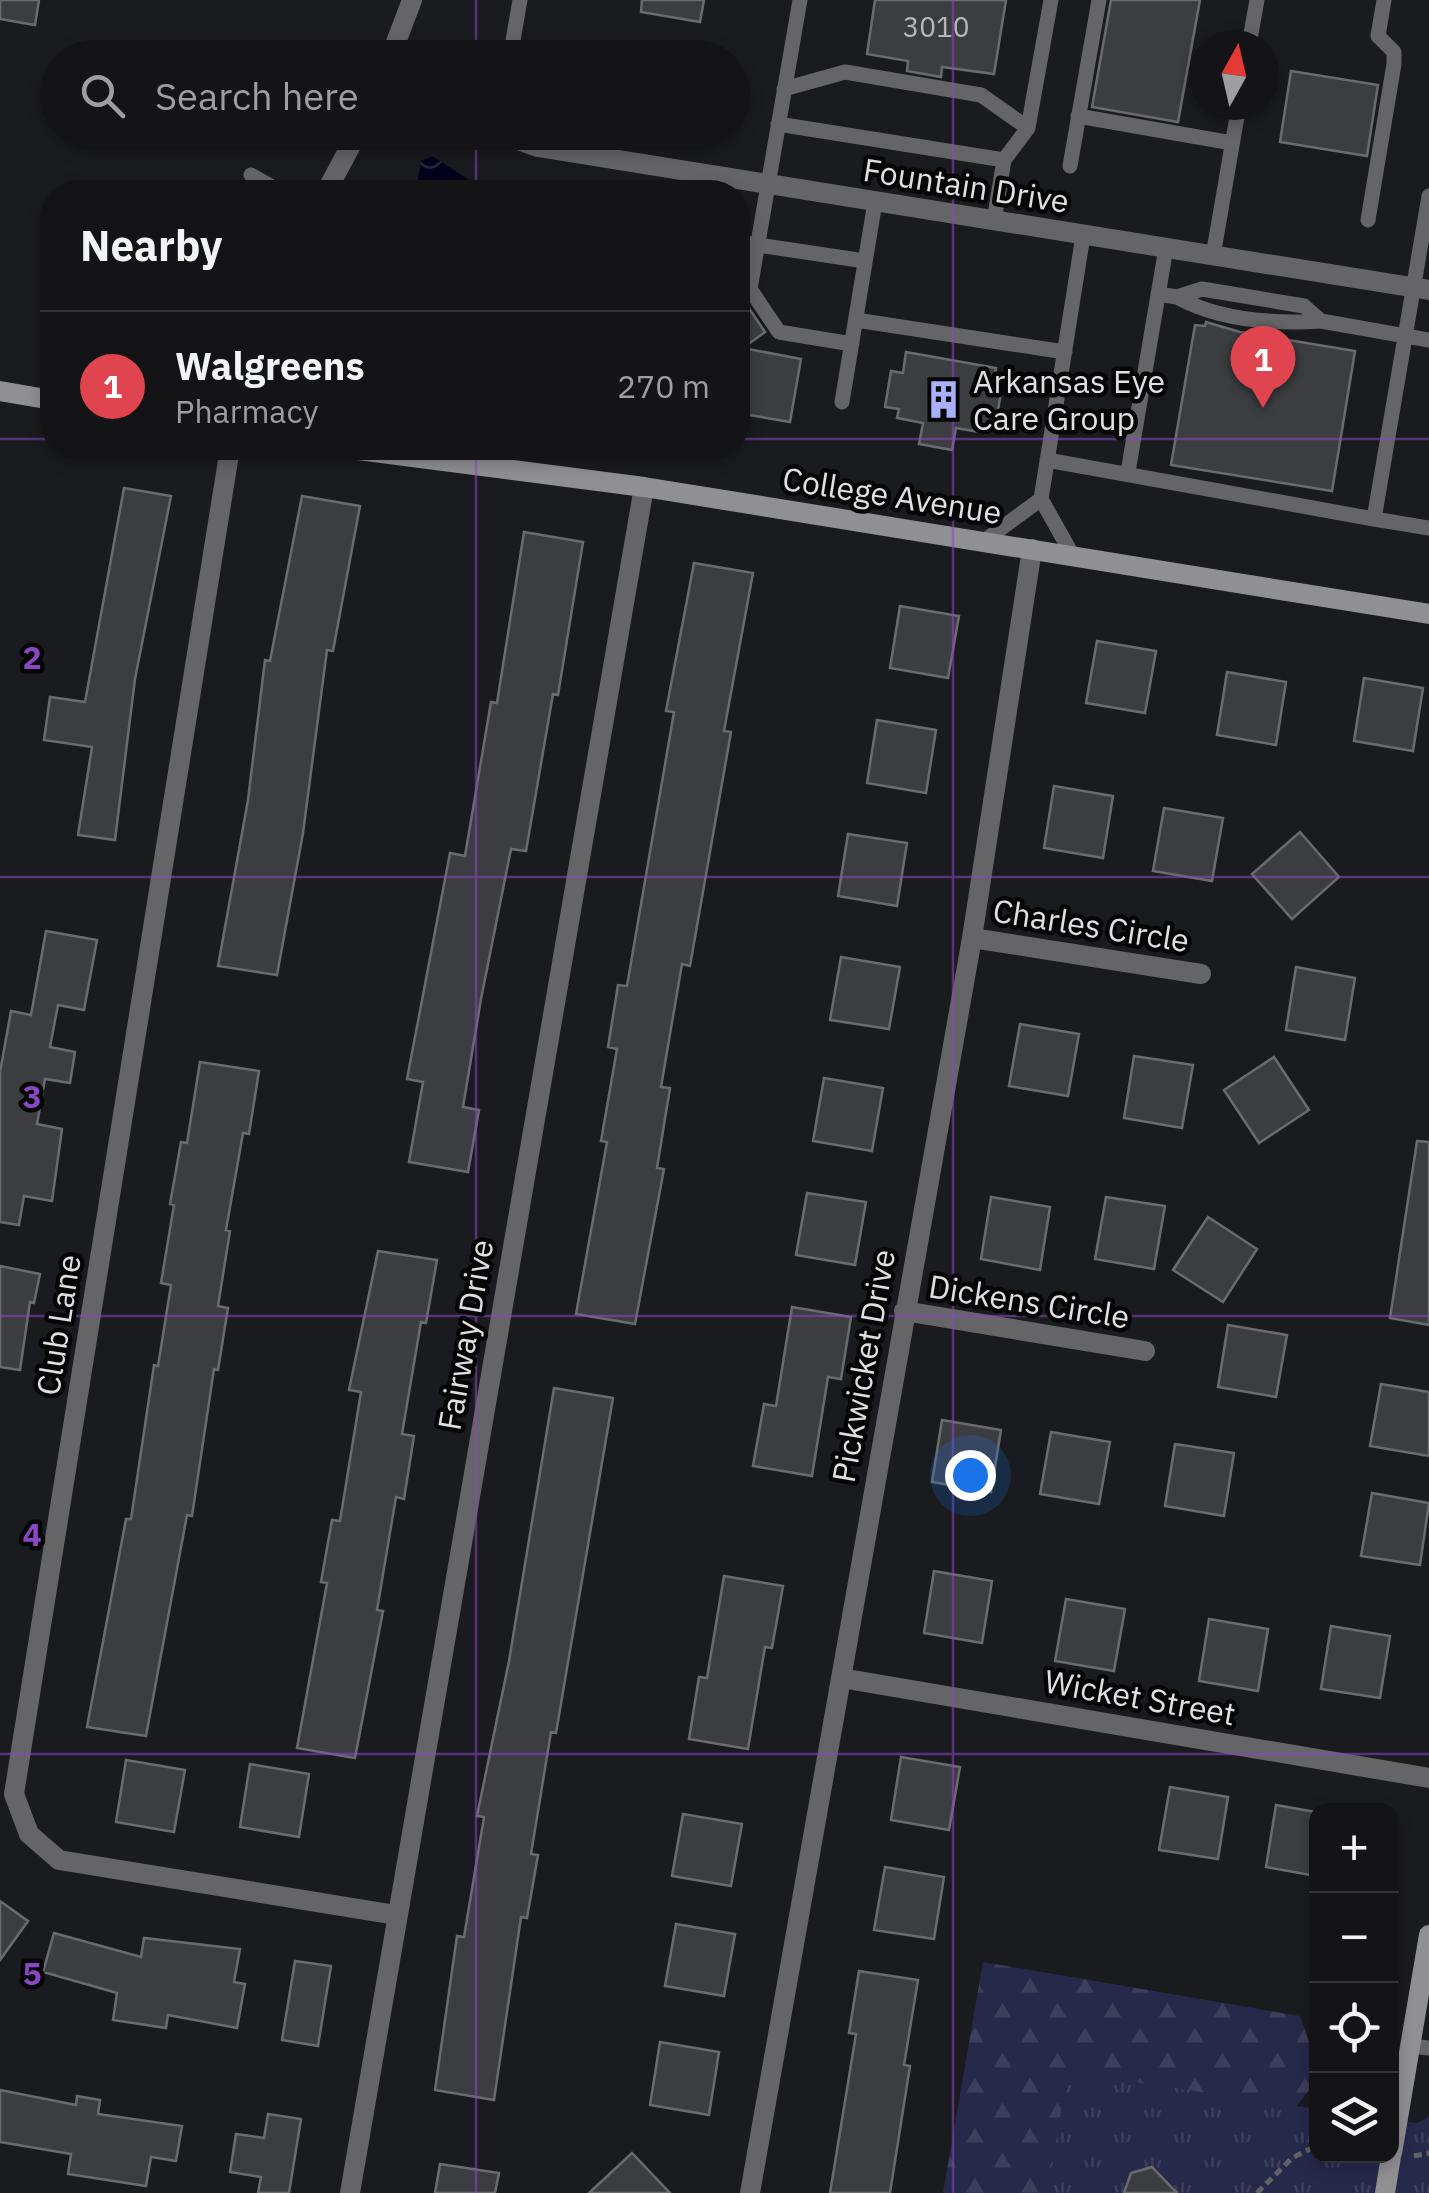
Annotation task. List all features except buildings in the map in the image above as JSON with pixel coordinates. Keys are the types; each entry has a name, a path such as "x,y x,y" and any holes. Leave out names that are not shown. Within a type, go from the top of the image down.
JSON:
{"street":[{"path":"397,40 412,0"},
{"path":"332,180 348,150"},
{"name":"Fountain Drive","path":"562,150 739,180"},
{"name":"Fountain Drive","path":"750,182 1421,289"},
{"path":"0,391 40,398"},
{"name":"Club Lane","path":"228,460 14,1794 29,1834 59,1860 396,1915"},
{"name":"College Avenue","path":"434,460 644,488 1429,614"},
{"name":"Fairway Drive","path":"350,2193 644,488"},
{"name":"Pickwicket Drive","path":"750,2193 972,938 1032,549"},
{"name":"Charles Circle","path":"972,938 1200,974"},
{"name":"Dickens Circle","path":"904,1311 1145,1352"},
{"name":"Wicket Street","path":"840,1678 1429,1778"},
{"path":"1399,2123 1419,2047 1429,1936"},
{"path":"1385,2193 1390,2163"}],"lane":[{"path":"513,40 520,0"},
{"path":"800,0 750,289 779,332 852,344"},
{"path":"994,221 1004,160 1028,128 1051,0"},
{"path":"1070,166 1099,0"},
{"path":"1252,30 1257,0"},
{"path":"1368,220 1394,64 1394,52 1378,36 1384,0"},
{"path":"784,89 845,72 982,95 1028,128"},
{"path":"1078,116 1232,143"},
{"path":"1212,256 1236,120"},
{"path":"778,124 1004,160"},
{"path":"250,175 259,180"},
{"path":"1374,519 1404,336 1421,289 1429,196"},
{"path":"842,402 875,202"},
{"path":"1073,556 1040,499 1083,236"},
{"path":"750,244 864,262"},
{"path":"1128,472 1166,248"},
{"path":"1158,294 1177,297 1202,289 1236,294 1304,306 1322,321 1429,340"},
{"path":"856,320 1064,352"},
{"path":"1047,460 1429,528"},
{"path":"984,542 1040,499"}],"path":[{"path":"1257,2193 1292,2158 1309,2150"}],"green space":[{"path":"983,1962 1300,2016 1309,2042 1309,2090 1287,2117 1094,2193 943,2193"},
{"path":"1067,2072 1309,2108 1309,2163 1399,2163 1399,2121 1417,2123 1429,2117 1429,2193 1048,2193"}],"water":[{"path":"432,156 469,180 418,180 421,161"}],"place":[{"name":"Arkansas Eye Care Group","path":"943,400"},
{"name":"Walgreens","path":"1263,408"}]}
